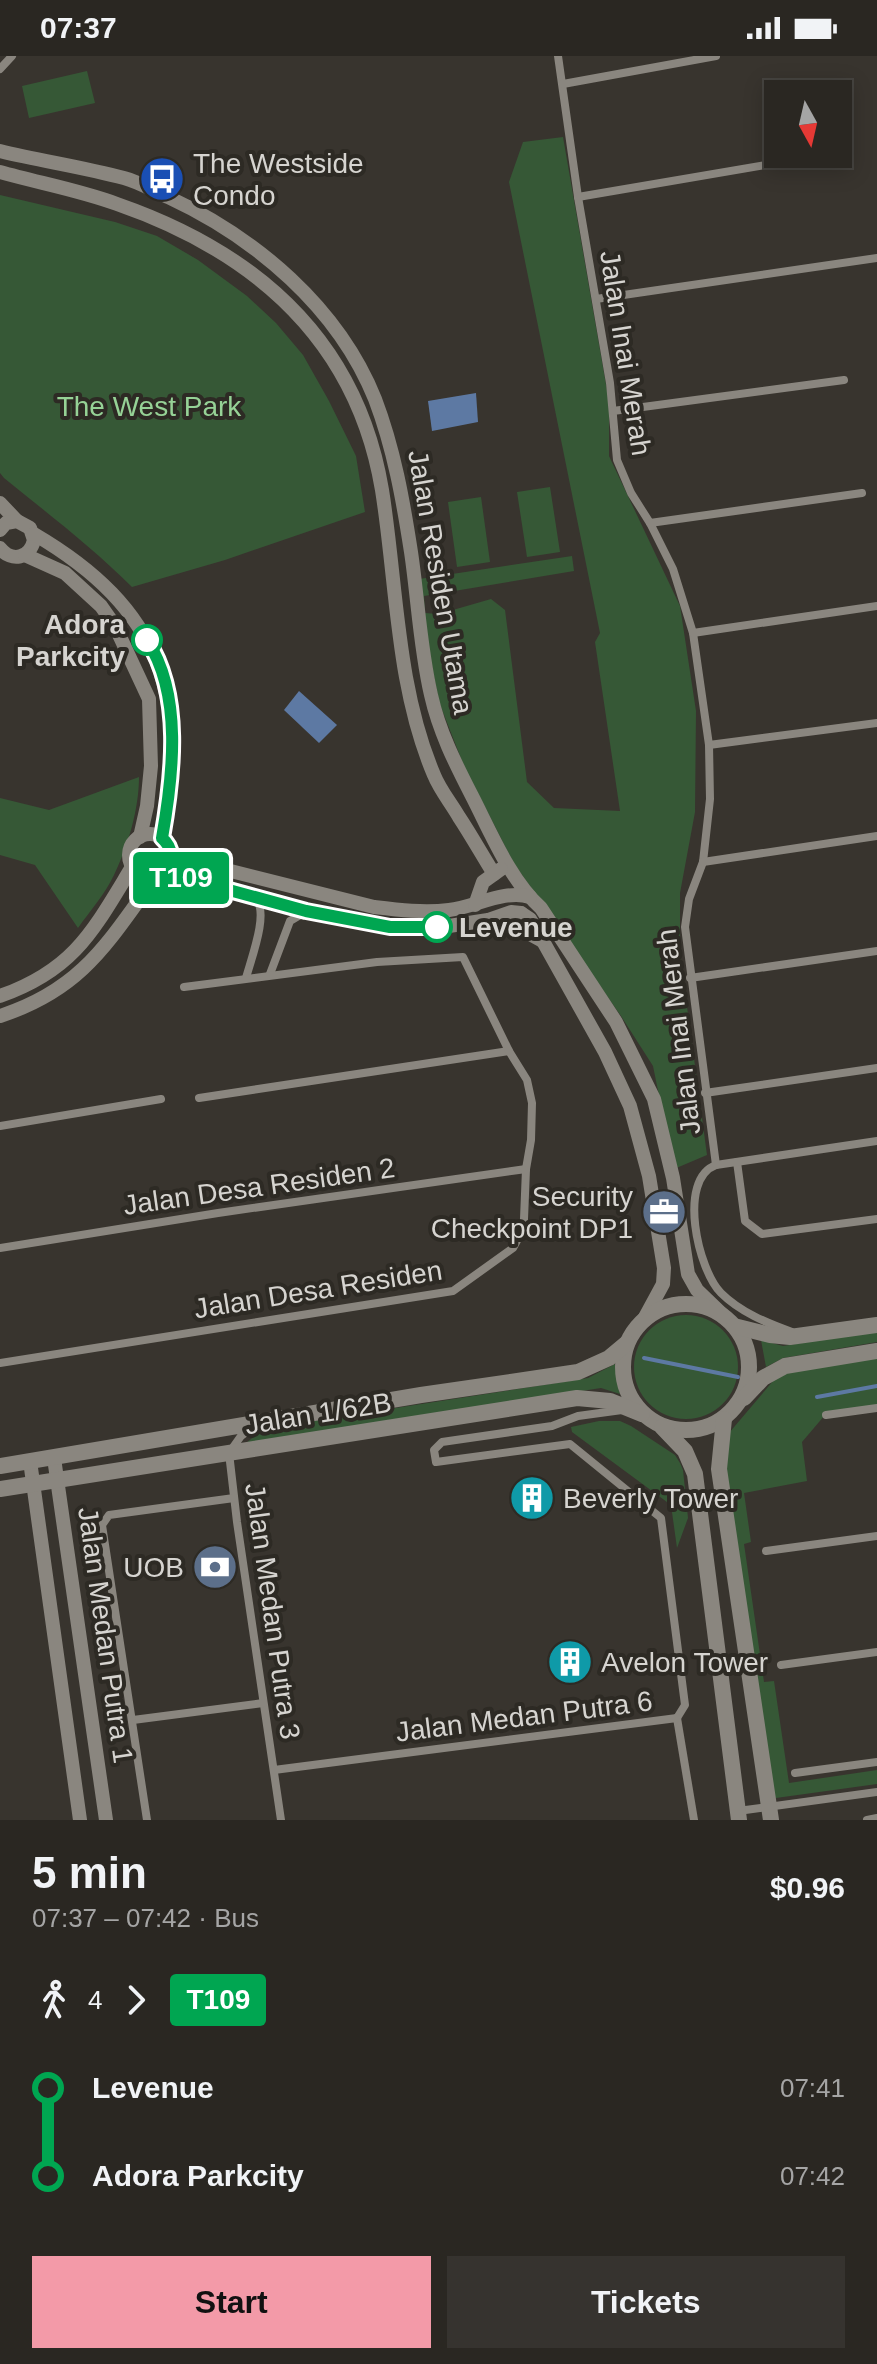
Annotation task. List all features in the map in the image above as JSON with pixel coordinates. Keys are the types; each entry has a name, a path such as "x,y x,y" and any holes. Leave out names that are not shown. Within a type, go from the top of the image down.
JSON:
{"main road":[{"path":"739,1815 695,1474 685,1451 662,1427 638,1412 630,1399 623,1381 622,1362 627,1343 644,1319 675,1305 693,1304 770,1335 805,1336 877,1325"},
{"path":"729,1321 746,1344 750,1365 747,1386 738,1405"},
{"name":"Jalan 1/62B","path":"0,1466 578,1372 609,1358 627,1343"},
{"path":"662,1427 683,1431 705,1428 724,1419 763,1378 785,1366 877,1351"},
{"name":"Jalan 1/62B","path":"0,1489 577,1398 610,1401 638,1412"},
{"path":"724,1419 719,1469 771,1813"}],"street":[{"path":"0,69 12,56"},
{"name":"Jalan Inai Merah","path":"558,56 613,411 617,460 678,581 693,633 709,745 710,799 703,862 686,911 686,945 716,1165"},
{"path":"563,84 716,56"},
{"name":"Jalan Residen Utama","path":"0,151 126,178 189,207 229,230 266,257 299,285 332,325 374,396 390,442 401,490 431,696 448,751 509,864 616,1022 654,1099 673,1178 688,1274 697,1290 729,1321"},
{"path":"578,197 764,165"},
{"name":"Jalan Residen Utama","path":"0,172 105,200 180,230 225,255 271,287 330,354 360,412 372,448 382,491 407,676 424,746 436,780 494,874"},
{"path":"596,299 877,258"},
{"path":"317,337 332,325"},
{"path":"613,411 844,380"},
{"path":"650,523 862,493"},
{"path":"0,503 17,521"},
{"path":"0,530 6,523 24,523 34,534 86,569 113,596 142,633 160,666 168,696 171,735 170,783 162,838"},
{"path":"0,565 33,546 34,534"},
{"path":"0,548 7,556 20,556 65,573 101,606 115,626 149,699 151,766 140,837"},
{"path":"693,633 877,606"},
{"path":"709,745 877,723"},
{"path":"0,1016 52,995 98,957 160,874 171,856 162,838 151,834 134,841 129,853 132,867 143,875 160,874 306,911 415,929 488,920 511,912 521,913 530,919 544,943 630,1106 647,1165 664,1277 659,1294 644,1319"},
{"path":"703,862 877,836"},
{"path":"171,856 374,907 432,911 514,895 530,897 521,913"},
{"path":"475,905 479,889 509,864"},
{"path":"0,996 40,980 71,956 132,867"},
{"path":"246,978 262,913 262,905 254,896"},
{"path":"270,974 290,921 306,911"},
{"path":"488,920 512,924 544,943"},
{"path":"690,978 877,951"},
{"name":"Jalan Desa Residen","path":"0,1363 453,1291 513,1248 520,1235 530,1153 532,1103 527,1080 509,1051 463,957 377,962 184,987"},
{"path":"199,1098 509,1051"},
{"path":"705,1093 877,1068"},
{"path":"0,1126 161,1099"},
{"path":"805,1336 744,1310 719,1291 710,1278 699,1242 695,1199 702,1174 716,1165 877,1141"},
{"path":"737,1162 745,1221 755,1231 769,1234 877,1219"},
{"name":"Jalan Desa Residen 2","path":"0,1248 526,1169"},
{"path":"826,1415 877,1408"},
{"path":"638,1412 592,1413 552,1426 442,1442 434,1450 436,1462 570,1444 661,1518 685,1705 677,1718"},
{"name":"Jalan Medan Putra 3","path":"261,1422 241,1436 229,1453 281,1820"},
{"name":"Jalan Medan Putra 1","path":"54,1458 106,1820"},
{"name":"Jalan Medan Putra 1","path":"30,1461 80,1820"},
{"name":"Jalan Medan Putra 1","path":"147,1820 102,1525 109,1515 234,1498"},
{"path":"766,1551 877,1536"},
{"path":"781,1665 877,1652"},
{"path":"133,1720 263,1703"},
{"name":"Jalan Medan Putra 6","path":"274,1770 677,1718 694,1820"},
{"path":"795,1773 877,1762"},
{"path":"739,1815 771,1813 877,1792"},
{"path":"867,1820 877,1818"}],"green space":[{"path":"87,71 95,103 29,118 22,86"},
{"path":"563,137 609,402 609,456 680,606 696,711 695,812 680,893 680,955 707,1155 674,1169 653,1066 513,862 464,766 439,702 424,625 419,579 572,556 574,571 424,596 425,613 439,614 491,599 505,610 527,782 554,808 620,811 595,642 600,633 509,182 523,142"},
{"name":"The West Park","path":"0,195 115,222 157,236 198,260 247,296 276,323 303,355 329,401 356,456 365,512 225,560 132,587 4,478 0,473"},
{"path":"550,487 560,552 527,557 517,492"},
{"path":"481,497 490,562 457,567 448,502"},
{"path":"139,777 135,814 119,864 106,889 78,928 35,865 0,855 0,798 49,810"},
{"path":"686,1315 706,1319 723,1330 734,1347 738,1367 734,1387 723,1404 706,1415 686,1419 666,1415 649,1404 638,1387 634,1367 638,1347 649,1330 666,1319"},
{"path":"877,1331 877,1342 783,1358 766,1367 761,1340 783,1346"},
{"path":"877,1357 877,1407 825,1415 802,1442 807,1481 744,1493 751,1542 744,1544 764,1682 774,1681 789,1783 877,1770 877,1784 776,1798 723,1458 729,1433 773,1381 787,1373"},
{"path":"615,1364 620,1394 601,1388 246,1443 262,1430 588,1378"},
{"path":"599,1421 620,1421 631,1426 675,1455 680,1463 688,1518 677,1548 671,1505 572,1432 571,1427"}],"water":[{"path":"476,393 478,422 432,431 428,401"},
{"path":"299,691 337,725 319,743 284,710"}],"waterway":[{"path":"644,1358 738,1377"},
{"path":"817,1397 877,1386"}],"bus line":[{"name":"T109","path":"147,640 160,666 171,723 170,783 162,838 171,856 163,872 306,911 390,927 437,927"}],"place":[{"name":"The Westside Condo","path":"162,179"},
{"name":"Adora Parkcity","path":"147,640"},
{"name":"Levenue","path":"437,927"},
{"name":"Security Checkpoint DP1","path":"664,1212"},
{"name":"Beverly Tower","path":"532,1498"},
{"name":"UOB","path":"215,1567"},
{"name":"Avelon Tower","path":"570,1662"}]}
